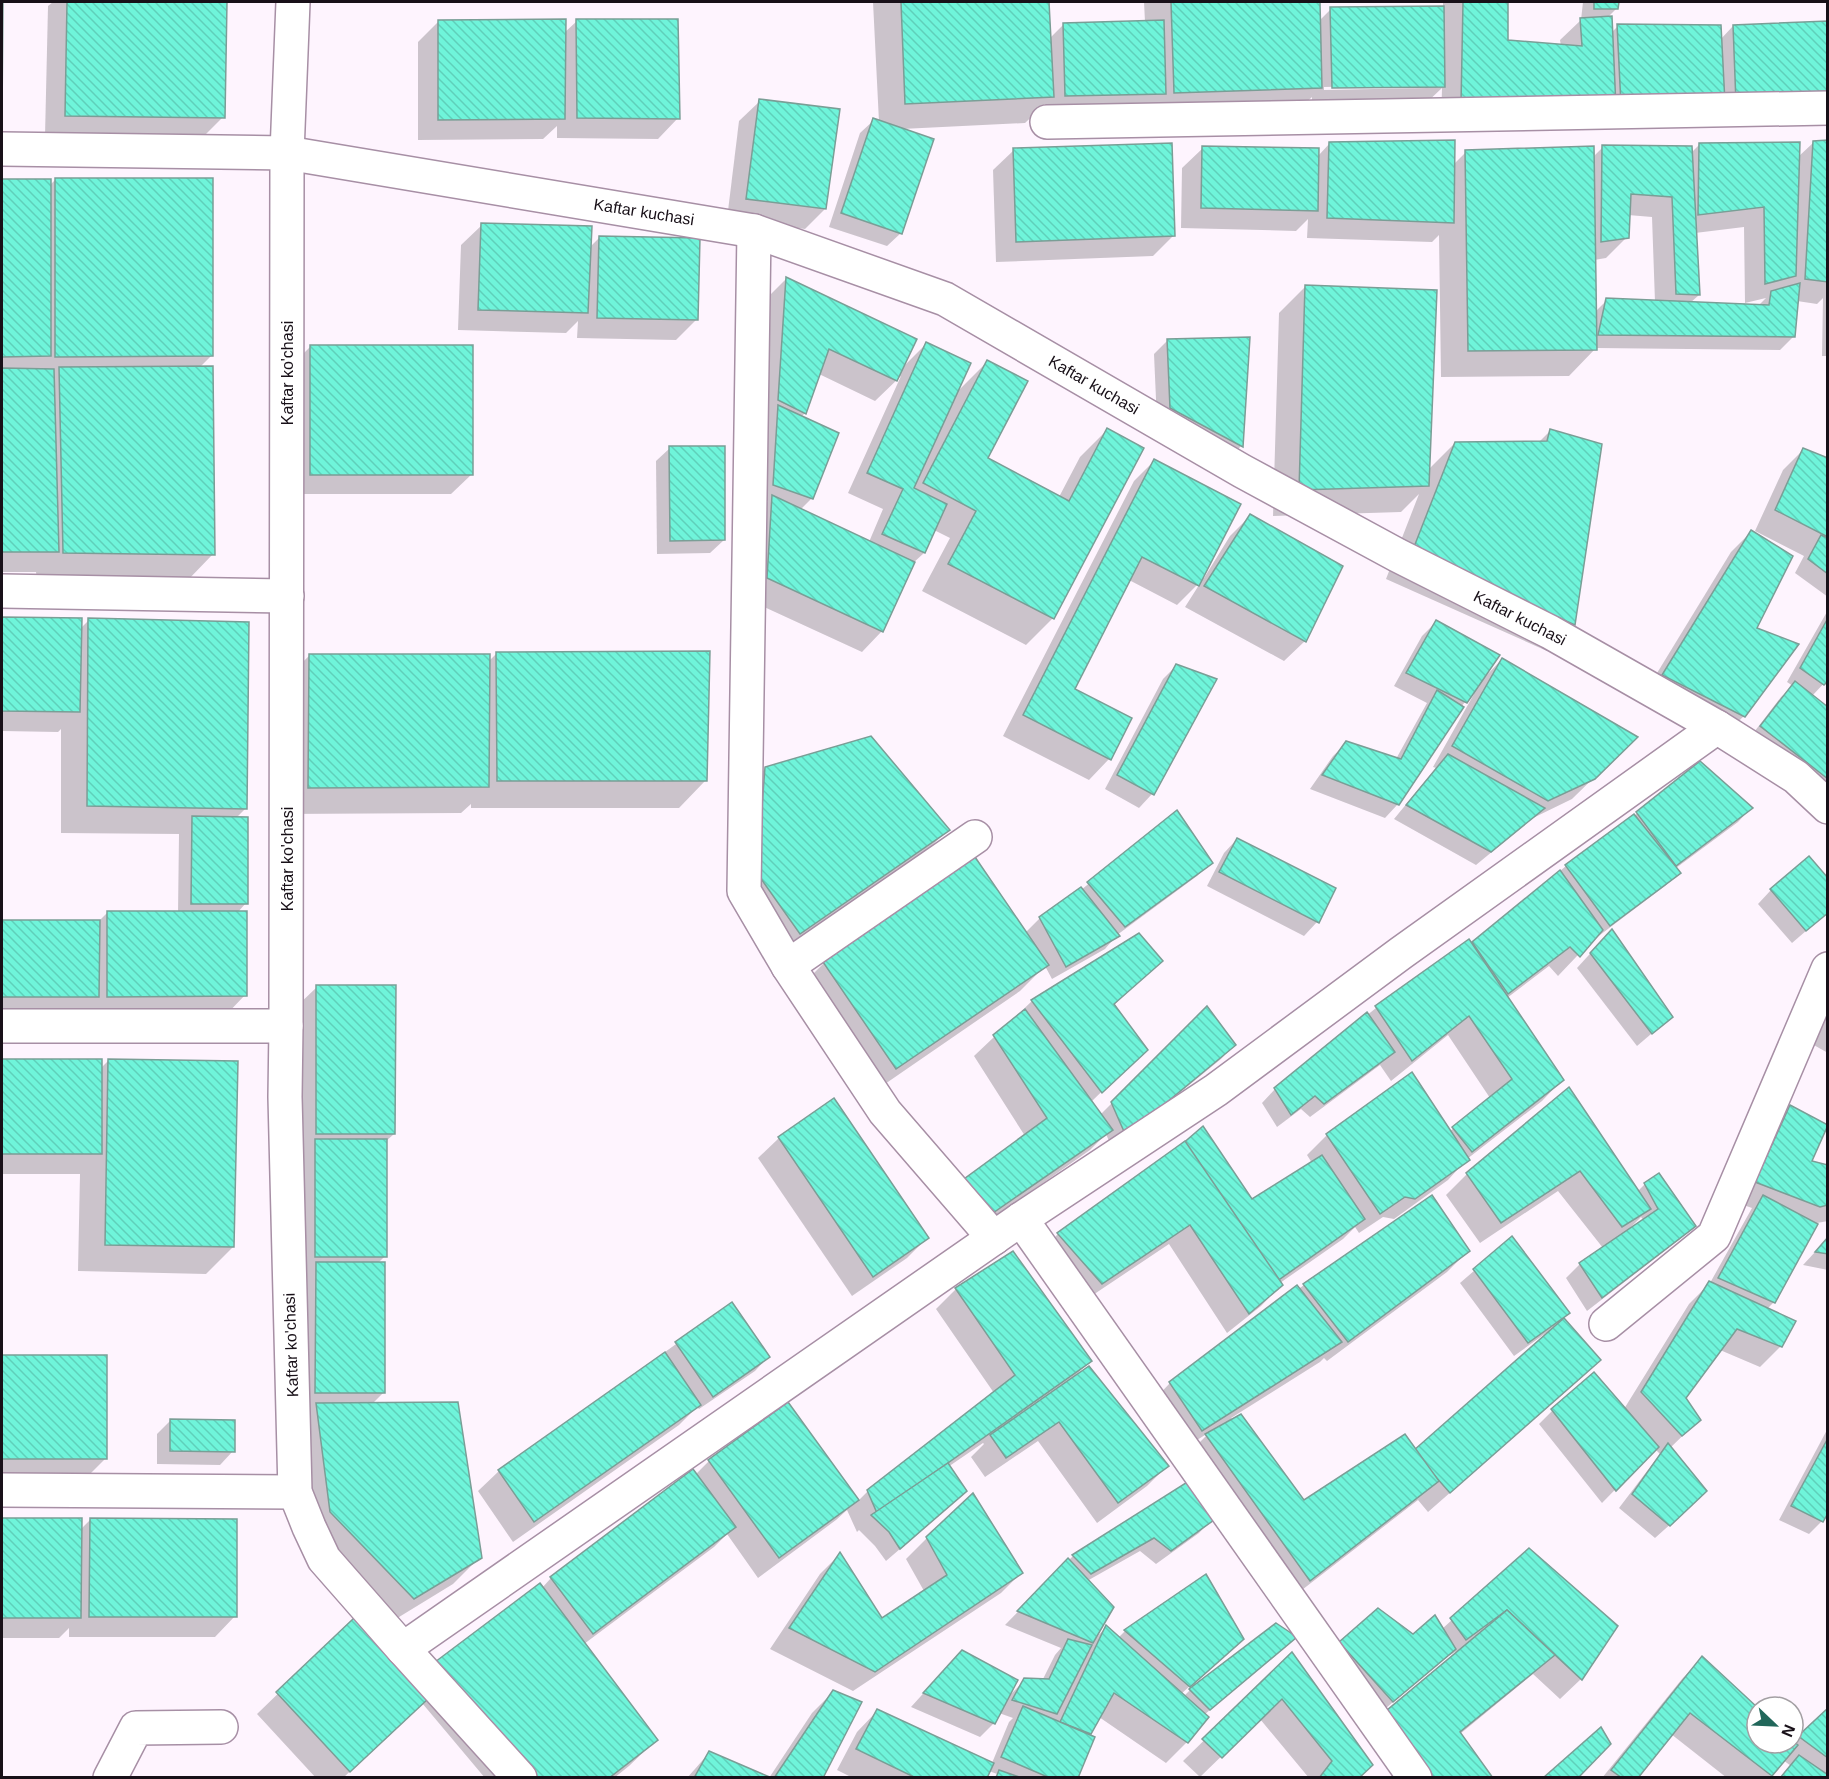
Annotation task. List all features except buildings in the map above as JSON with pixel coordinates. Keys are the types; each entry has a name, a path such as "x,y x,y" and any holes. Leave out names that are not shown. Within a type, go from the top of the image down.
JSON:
{"street":[{"name":"Kaftar ko'chasi","path":"293,2 287,153 285,1097 295,1492 324,1559 403,1650 520,1778"},
{"path":"1047,122 1827,108"},
{"name":"Kaftar kuchasi","path":"2,149 287,153 754,231 945,299 1242,471 1397,555 1550,632 1717,727 1796,777 1827,807"},
{"path":"754,231 744,891 788,966 885,1112 994,1238"},
{"path":"2,591 286,596"},
{"path":"403,1650 1021,1219 1216,1090 1401,953 1717,727"},
{"path":"788,966 975,837"},
{"path":"1606,1324 1714,1236 1827,969"},
{"path":"2,1026 286,1026"},
{"path":"1021,1219 1415,1778"},
{"path":"2,1490 295,1492"},
{"path":"110,1778 136,1728 221,1727"}]}
